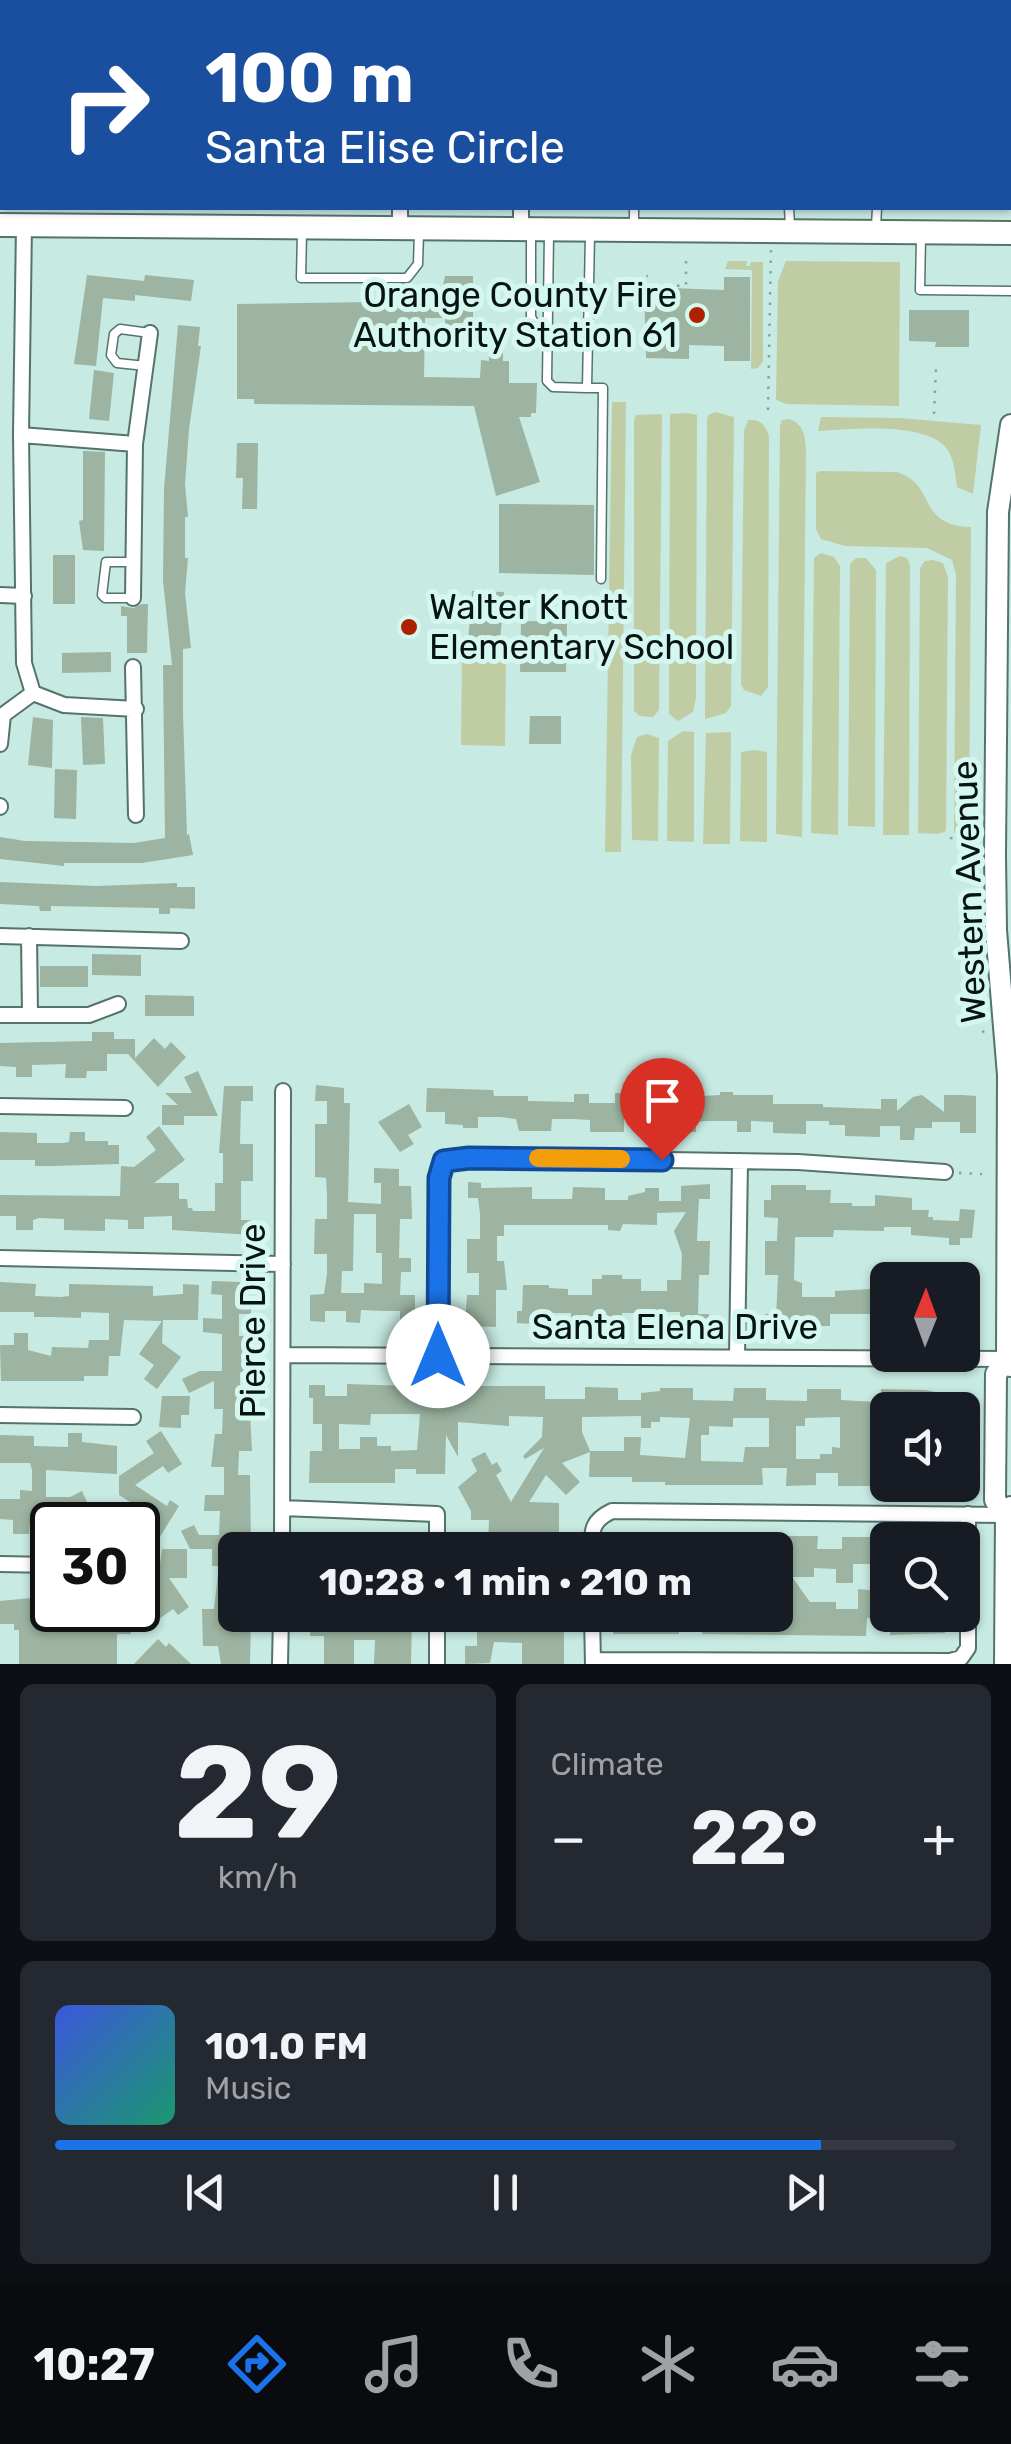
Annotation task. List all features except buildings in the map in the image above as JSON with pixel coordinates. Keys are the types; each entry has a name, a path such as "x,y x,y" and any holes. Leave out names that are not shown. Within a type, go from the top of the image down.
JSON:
{"main road":[{"path":"0,224 226,217 302,227 406,221 530,224 590,230 634,219 783,223 876,232 1011,233"},
{"name":"Western Avenue","path":"1005,1664 1008,1511 995,1500 1006,1368 1010,1094 996,930 995,855 998,512 1011,425"}],"street":[{"path":"24,225 24,664 33,693"},
{"path":"133,598 135,444 150,333"},
{"path":"21,435 135,444"},
{"path":"0,595 24,596"},
{"path":"133,667 136,815"},
{"path":"33,693 64,705 136,709"},
{"path":"0,744 3,715 33,693"},
{"path":"0,936 181,941"},
{"path":"30,936 30,1015"},
{"path":"0,1015 89,1016 118,1004"},
{"name":"Pierce Drive","path":"282,1532 283,1091"},
{"path":"0,1106 124,1108"},
{"path":"438,1356 439,1178 444,1161 740,1161 946,1172"},
{"path":"737,1358 740,1161"},
{"path":"0,1258 283,1264"},
{"name":"Santa Elena Drive","path":"283,1355 737,1358 1006,1368"},
{"path":"0,1415 133,1417"},
{"path":"282,1508 437,1514 437,1532"},
{"path":"592,1532 599,1517 612,1511 1008,1511"},
{"path":"592,1632 593,1662 960,1658 968,1648 968,1514"},
{"path":"0,1564 30,1565"},
{"path":"280,1664 281,1632"},
{"path":"437,1632 437,1664"}],"lane":[{"path":"876,232 877,210"},
{"path":"302,227 302,278 402,279 412,274 418,264 406,221"},
{"path":"530,224 531,316 535,324 548,332"},
{"path":"530,224 548,332 548,381 554,387 603,388 602,579"},
{"path":"588,388 590,230"},
{"path":"921,232 920,290 1011,291"},
{"path":"146,366 117,363 111,355 114,334 120,329 150,333"},
{"path":"133,598 102,595 106,562 134,562"}],"path":[{"path":"768,410 783,223"},
{"path":"635,285 686,286 686,261 679,258"},
{"path":"644,286 644,276 648,276"},
{"path":"934,414 936,368"},
{"path":"950,838 972,840"},
{"path":"973,1174 982,1174"}],"green space":[{"path":"728,261 747,261 746,266 763,262 763,361 758,368 751,369 752,270 725,269"},
{"path":"786,261 900,262 899,406 787,404 776,400 778,281"},
{"path":"612,402 626,402 621,852 605,852"},
{"path":"715,412 734,417 731,706 726,713 705,719 707,422 708,415"},
{"path":"662,414 659,710 653,717 634,711 634,420 636,415"},
{"path":"670,414 697,415 696,698 693,712 678,721 669,714"},
{"path":"821,417 981,425 973,494 957,487 952,458 937,440 906,430 818,431"},
{"path":"789,419 802,430 806,449 802,837 776,834 780,426 782,420"},
{"path":"748,420 761,423 769,436 768,687 761,696 744,690 741,684 744,431"},
{"path":"896,472 917,485 942,520 971,527 969,838 959,838 954,832 956,574 952,560 927,548 845,546 821,539 816,529 816,473"},
{"path":"821,553 834,557 840,566 838,835 811,833 814,558"},
{"path":"900,556 907,558 910,565 909,835 883,835 886,563"},
{"path":"856,558 866,558 876,570 875,827 848,826 850,564"},
{"path":"925,561 943,563 948,577 946,831 938,834 918,833 920,568"},
{"path":"462,655 506,656 505,746 461,745"},
{"path":"683,731 694,732 694,842 667,841 668,741"},
{"path":"731,732 730,844 703,844 706,733"},
{"path":"647,734 659,738 658,841 632,840 631,755 637,737"},
{"path":"741,752 767,752 767,842 740,841"}],"slow traffic":[{"path":"538,1158 621,1159"}],"place":[{"name":"Orange County Fire Authority Station 61","path":"697,315"},
{"name":"Walter Knott Elementary School","path":"409,627"}],"route":[{"path":"438,1356 439,1178 444,1161 662,1160"}]}
